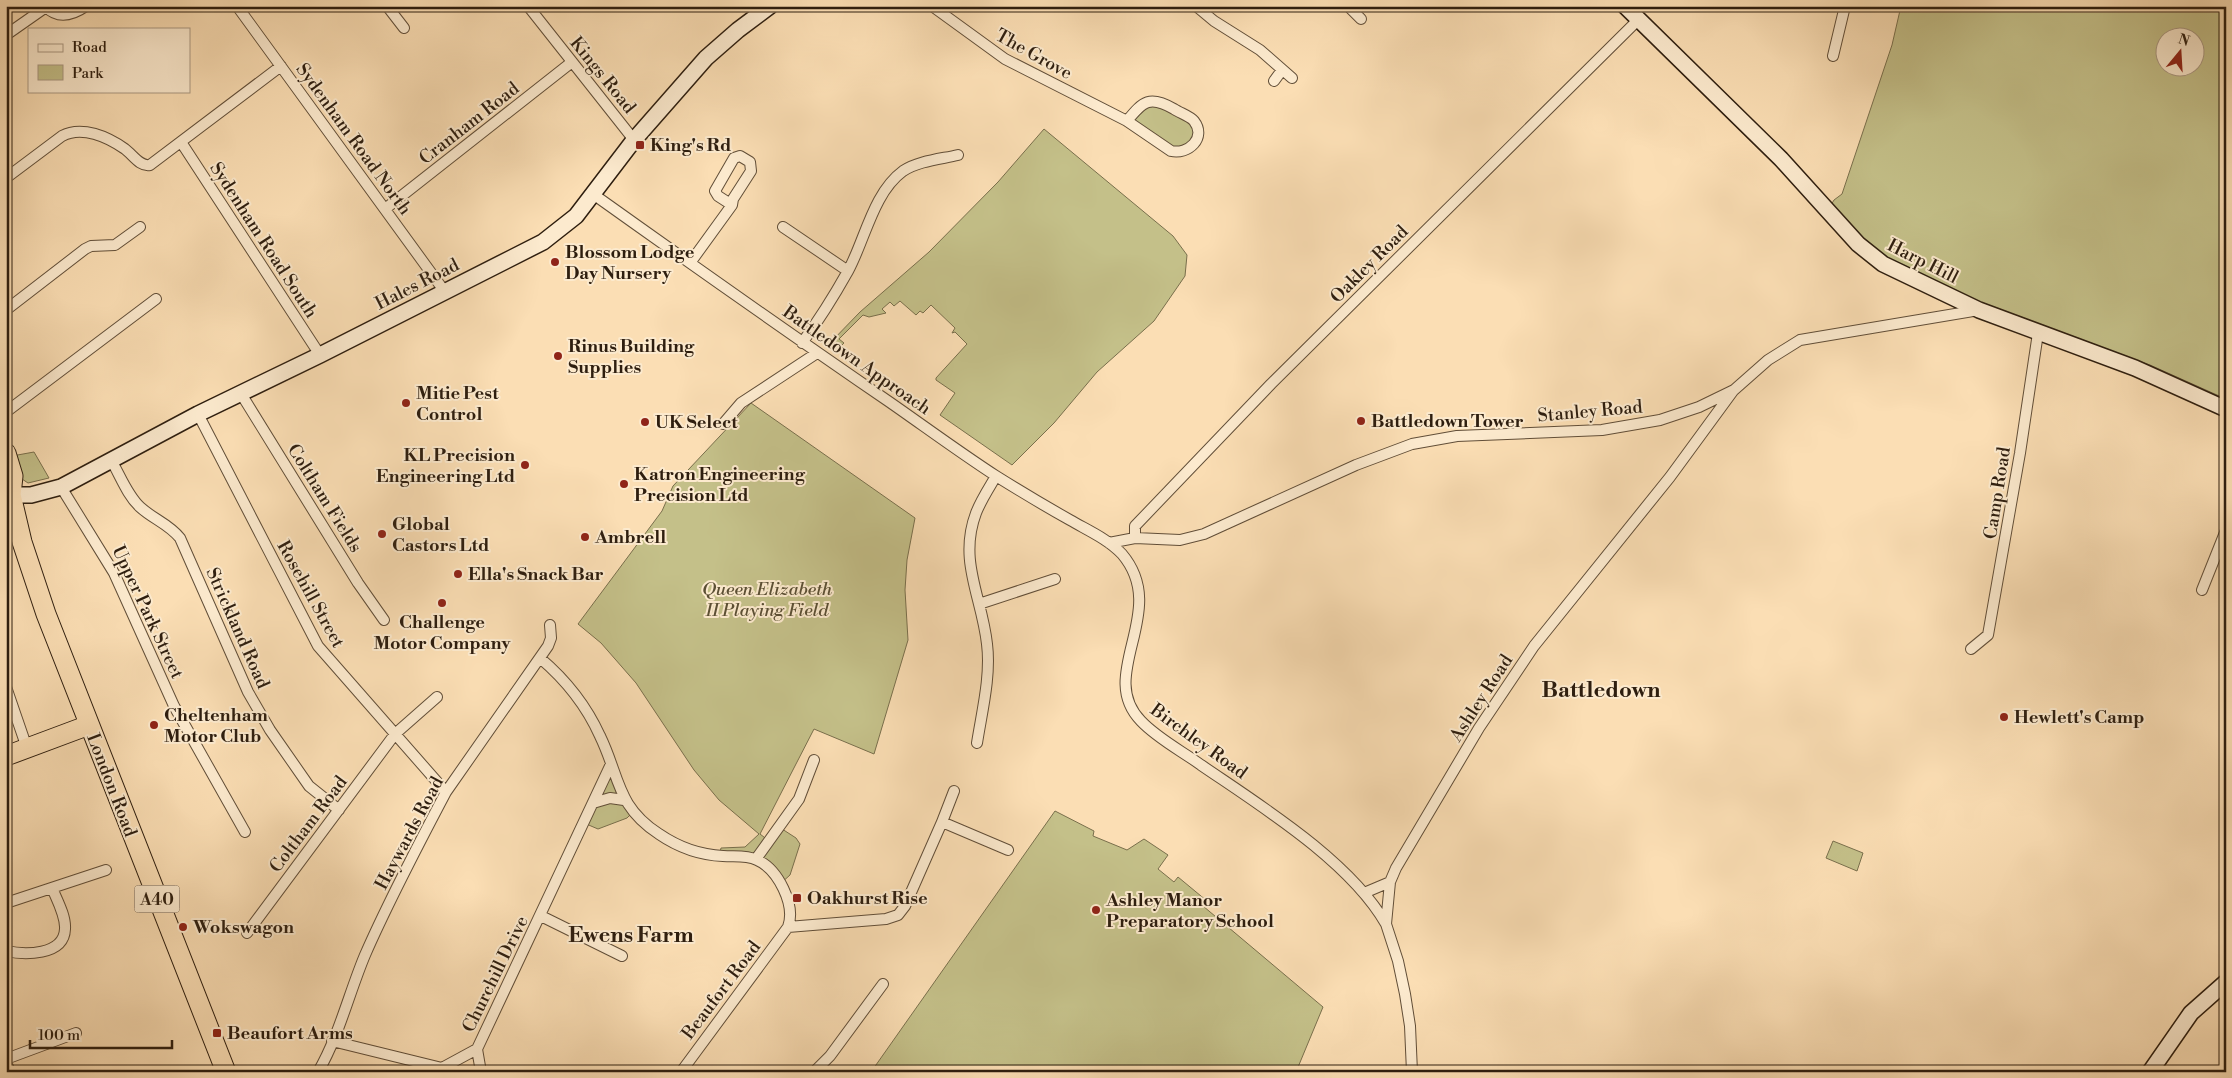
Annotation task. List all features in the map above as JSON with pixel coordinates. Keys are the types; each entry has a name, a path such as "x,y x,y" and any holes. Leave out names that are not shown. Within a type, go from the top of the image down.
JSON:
{"highway":[{"name":"London Road","path":"6,453 13,476 8,494 26,557 89,726 226,1072"},
{"path":"6,756 89,726"}],"main road":[{"name":"Hales Road","path":"8,494 31,495 61,487 240,392 320,355 543,242 566,225 593,194 634,140 706,58 738,30 770,6"},
{"name":"Harp Hill","path":"1625,6 1770,148 1866,252 1891,268 1979,310 2135,368 2226,409"},
{"path":"2150,1072 2191,1013 2226,982"}],"street":[{"path":"6,35 46,7 53,13 64,16 75,14 86,6"},
{"name":"Sydenham Road North","path":"237,6 445,292"},
{"path":"387,6 404,28"},
{"name":"Kings Road","path":"528,6 634,140"},
{"name":"The Grove","path":"932,6 1005,59 1126,121 1175,152 1189,150 1198,137 1198,130 1193,120 1157,100 1144,103 1126,121"},
{"path":"1196,6 1214,21 1260,50 1292,78"},
{"path":"1348,6 1361,20"},
{"path":"1833,56 1845,6"},
{"name":"Oakley Road","path":"1135,538 1135,526 1271,384 1639,19"},
{"name":"Cranham Road","path":"385,208 572,62"},
{"path":"6,178 62,136 73,131 104,138 124,148 146,166 150,165 281,66"},
{"path":"1274,81 1282,70"},
{"name":"Sydenham Road South","path":"181,142 320,355"},
{"path":"802,343 827,308 862,242 872,212 896,178 914,166 958,155"},
{"path":"690,263 732,205 733,199 751,171 750,162 740,156 734,158 715,190 718,196 732,205"},
{"name":"Battledown Approach","path":"593,194 802,343 996,476 1109,542"},
{"path":"6,310 85,249 90,246 115,245 140,227"},
{"path":"783,228 848,271"},
{"path":"6,412 156,299"},
{"name":"Stanley Road","path":"1109,542 1135,538 1168,541 1204,534 1362,462 1425,441 1457,436 1602,430 1660,420 1704,405 1734,390 1768,360 1800,340 1979,310"},
{"name":"Camp Road","path":"1971,649 1988,636 2020,454 2038,333"},
{"path":"722,424 741,403 817,353"},
{"name":"Ashley Road","path":"1412,1072 1407,1003 1398,961 1386,924 1390,882 1405,852 1479,728 1534,646 1734,390"},
{"name":"Coltham Fields","path":"240,392 358,583 384,620"},
{"path":"1704,405 1714,418"},
{"name":"Rosehill Street","path":"198,414 318,646 446,792"},
{"name":"Strickland Road","path":"111,460 134,501 141,508 172,528 180,538 258,712 309,786 339,810"},
{"path":"977,743 988,657 979,604 970,569 968,545 977,511 996,476"},
{"name":"Upper Park Street","path":"61,487 114,573 174,706 245,832"},
{"path":"2202,590 2226,530"},
{"name":"Birchley Road","path":"1109,542 1128,563 1136,579 1140,595 1140,610 1130,651 1126,680 1128,700 1134,713 1149,729 1250,798 1312,845 1364,893 1375,905 1386,924"},
{"path":"979,604 1055,579"},
{"name":"Haywards Road","path":"318,1072 365,956 446,792 550,642 552,632 550,625"},
{"path":"540,658 566,681 582,703 602,738 624,800 650,828 679,846 711,855 756,859 770,870 788,897 791,912 788,927 886,919 898,914 905,906 954,791"},
{"path":"6,687 27,748"},
{"name":"Coltham Road","path":"247,933 396,734 437,697"},
{"path":"756,859 800,798 814,760"},
{"name":"Churchill Drive","path":"332,1041 445,1070 477,1049 611,764"},
{"path":"593,802 610,798 624,800"},
{"path":"942,822 1008,850"},
{"path":"6,903 106,870"},
{"path":"1364,893 1390,882"},
{"path":"6,951 25,954 39,952 50,948 62,939 65,927 52,888"},
{"path":"541,916 622,956"},
{"name":"Beaufort Road","path":"681,1072 788,927"},
{"path":"814,1072 830,1056 883,984"},
{"path":"10,1072 6,1060 76,1033"},
{"path":"477,1049 480,1072"}],"green space":[{"path":"1901,6 2226,6 2226,399 2150,365 1992,309 1879,254 1831,205 1842,194 1892,45"},
{"path":"1149,101 1193,120 1198,134 1179,152 1127,121"},
{"path":"1044,129 1173,236 1187,255 1185,276 1154,321 1097,372 1054,423 1012,465 940,415 955,393 936,380 936,378 967,344 955,332 952,333 955,328 931,305 923,313 920,311 916,315 900,301 894,306 890,302 882,309 886,313 869,317 863,315 839,339 844,343 842,345 829,344 860,312 929,252 998,182"},
{"name":"Queen Elizabeth II Playing Field","path":"751,403 915,518 907,560 905,590 908,640 874,754 814,729 760,834 769,841 779,827 796,838 800,844 790,875 780,884 765,864 719,856 721,848 745,847 759,834 719,800 694,770 636,683 601,643 578,624 662,511 673,486"},
{"path":"34,452 49,478 28,483 19,477 12,456"},
{"path":"611,764 633,812 627,818 598,829 584,823"},
{"name":"Ashley Manor Preparatory School","path":"1055,811 1094,831 1093,836 1127,850 1144,839 1168,855 1158,869 1174,882 1178,877 1207,901 1203,906 1323,1007 1296,1072 871,1072"},
{"path":"1833,841 1863,853 1857,871 1826,858"}],"place":[{"name":"King's Rd","path":"640,145"},
{"name":"Blossom Lodge Day Nursery","path":"555,262"},
{"name":"Rinus Building Supplies","path":"558,356"},
{"name":"Mitie Pest Control","path":"406,403"},
{"name":"Battledown Tower","path":"1361,421"},
{"name":"UK Select","path":"645,422"},
{"name":"KL Precision Engineering Ltd","path":"525,465"},
{"name":"Katron Engineering Precision Ltd","path":"624,484"},
{"name":"Global Castors Ltd","path":"382,534"},
{"name":"Ambrell","path":"585,537"},
{"name":"Ella's Snack Bar","path":"458,574"},
{"name":"Challenge Motor Company","path":"442,603"},
{"name":"Hewlett's Camp","path":"2004,717"},
{"name":"Cheltenham Motor Club","path":"154,725"},
{"name":"Oakhurst Rise","path":"797,898"},
{"name":"Ashley Manor Preparatory School","path":"1096,910"},
{"name":"Wokswagon","path":"183,927"},
{"name":"Beaufort Arms","path":"217,1033"}],"district":[{"name":"Battledown","path":"1601,689"},
{"name":"Ewens Farm","path":"631,934"}]}
